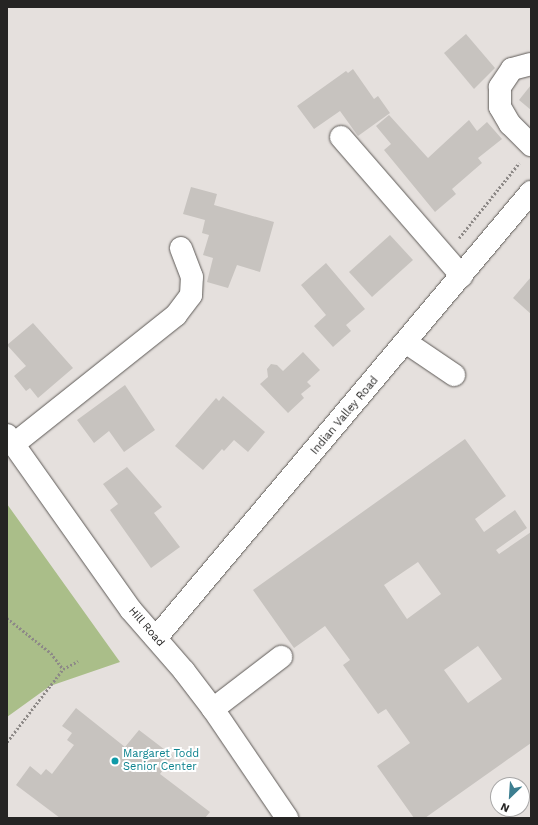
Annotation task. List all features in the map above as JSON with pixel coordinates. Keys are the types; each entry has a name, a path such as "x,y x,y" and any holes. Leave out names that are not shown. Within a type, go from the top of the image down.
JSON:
{"street":[{"path":"531,64 512,69 500,87 500,107 510,124 531,145"},
{"path":"341,137 462,276"},
{"name":"Indian Valley Road","path":"156,638 407,343 531,192"},
{"path":"11,439 176,315 191,296 192,277 181,248"},
{"path":"407,343 454,375"},
{"name":"Hill Road","path":"11,439 131,610 156,638 213,709 282,816"},
{"path":"213,709 281,657"}],"path":[{"path":"7,618 51,653 63,669"},
{"path":"7,742 63,669 78,661"}],"green space":[{"path":"7,504 120,662 50,686 7,717"}],"building":[{"path":"466,34 495,68 474,89 444,53"},
{"path":"353,69 374,99 378,96 390,113 358,136 340,111 314,129 297,106 346,71 348,73"},
{"path":"531,85 531,110 519,100"},
{"path":"389,115 428,158 469,120 477,131 487,122 502,139 478,158 482,163 452,189 456,194 435,212 384,150 391,144 376,126"},
{"path":"191,187 217,194 214,205 274,222 260,272 237,265 228,288 207,282 213,258 203,255 209,235 202,233 205,220 183,214"},
{"path":"390,235 413,260 372,297 349,272"},
{"path":"326,263 365,309 346,325 351,331 333,347 314,326 326,315 301,285"},
{"path":"531,277 531,314 513,298"},
{"path":"33,323 73,368 38,398 30,388 26,391 14,376 26,366 7,345"},
{"path":"303,352 320,370 307,382 311,386 301,394 304,398 288,413 260,384 268,377 267,369 271,364 277,365 283,371"},
{"path":"125,385 155,430 124,452 109,431 94,443 77,420"},
{"path":"223,396 265,432 248,452 234,440 224,451 222,449 203,470 175,446 216,398 219,401"},
{"path":"465,439 506,496 475,519 484,532 515,510 527,528 496,550 499,554 531,532 531,743 425,818 414,818 377,766 410,743 386,709 378,714 343,665 350,660 325,626 294,648 253,590","holes":["418,562 441,594 407,619 384,585","478,646 502,679 468,703 444,670"]},
{"path":"127,467 162,507 154,513 180,547 151,568 110,510 118,504 103,484"},
{"name":"Margaret Todd Senior Center","path":"76,708 125,747 139,730 173,756 160,774 210,812 205,818 60,818 16,785 30,766 41,775 46,769 52,774 74,745 67,740 72,733 62,726"}],"place":[{"name":"Margaret Todd Senior Center","path":"115,761"}]}
